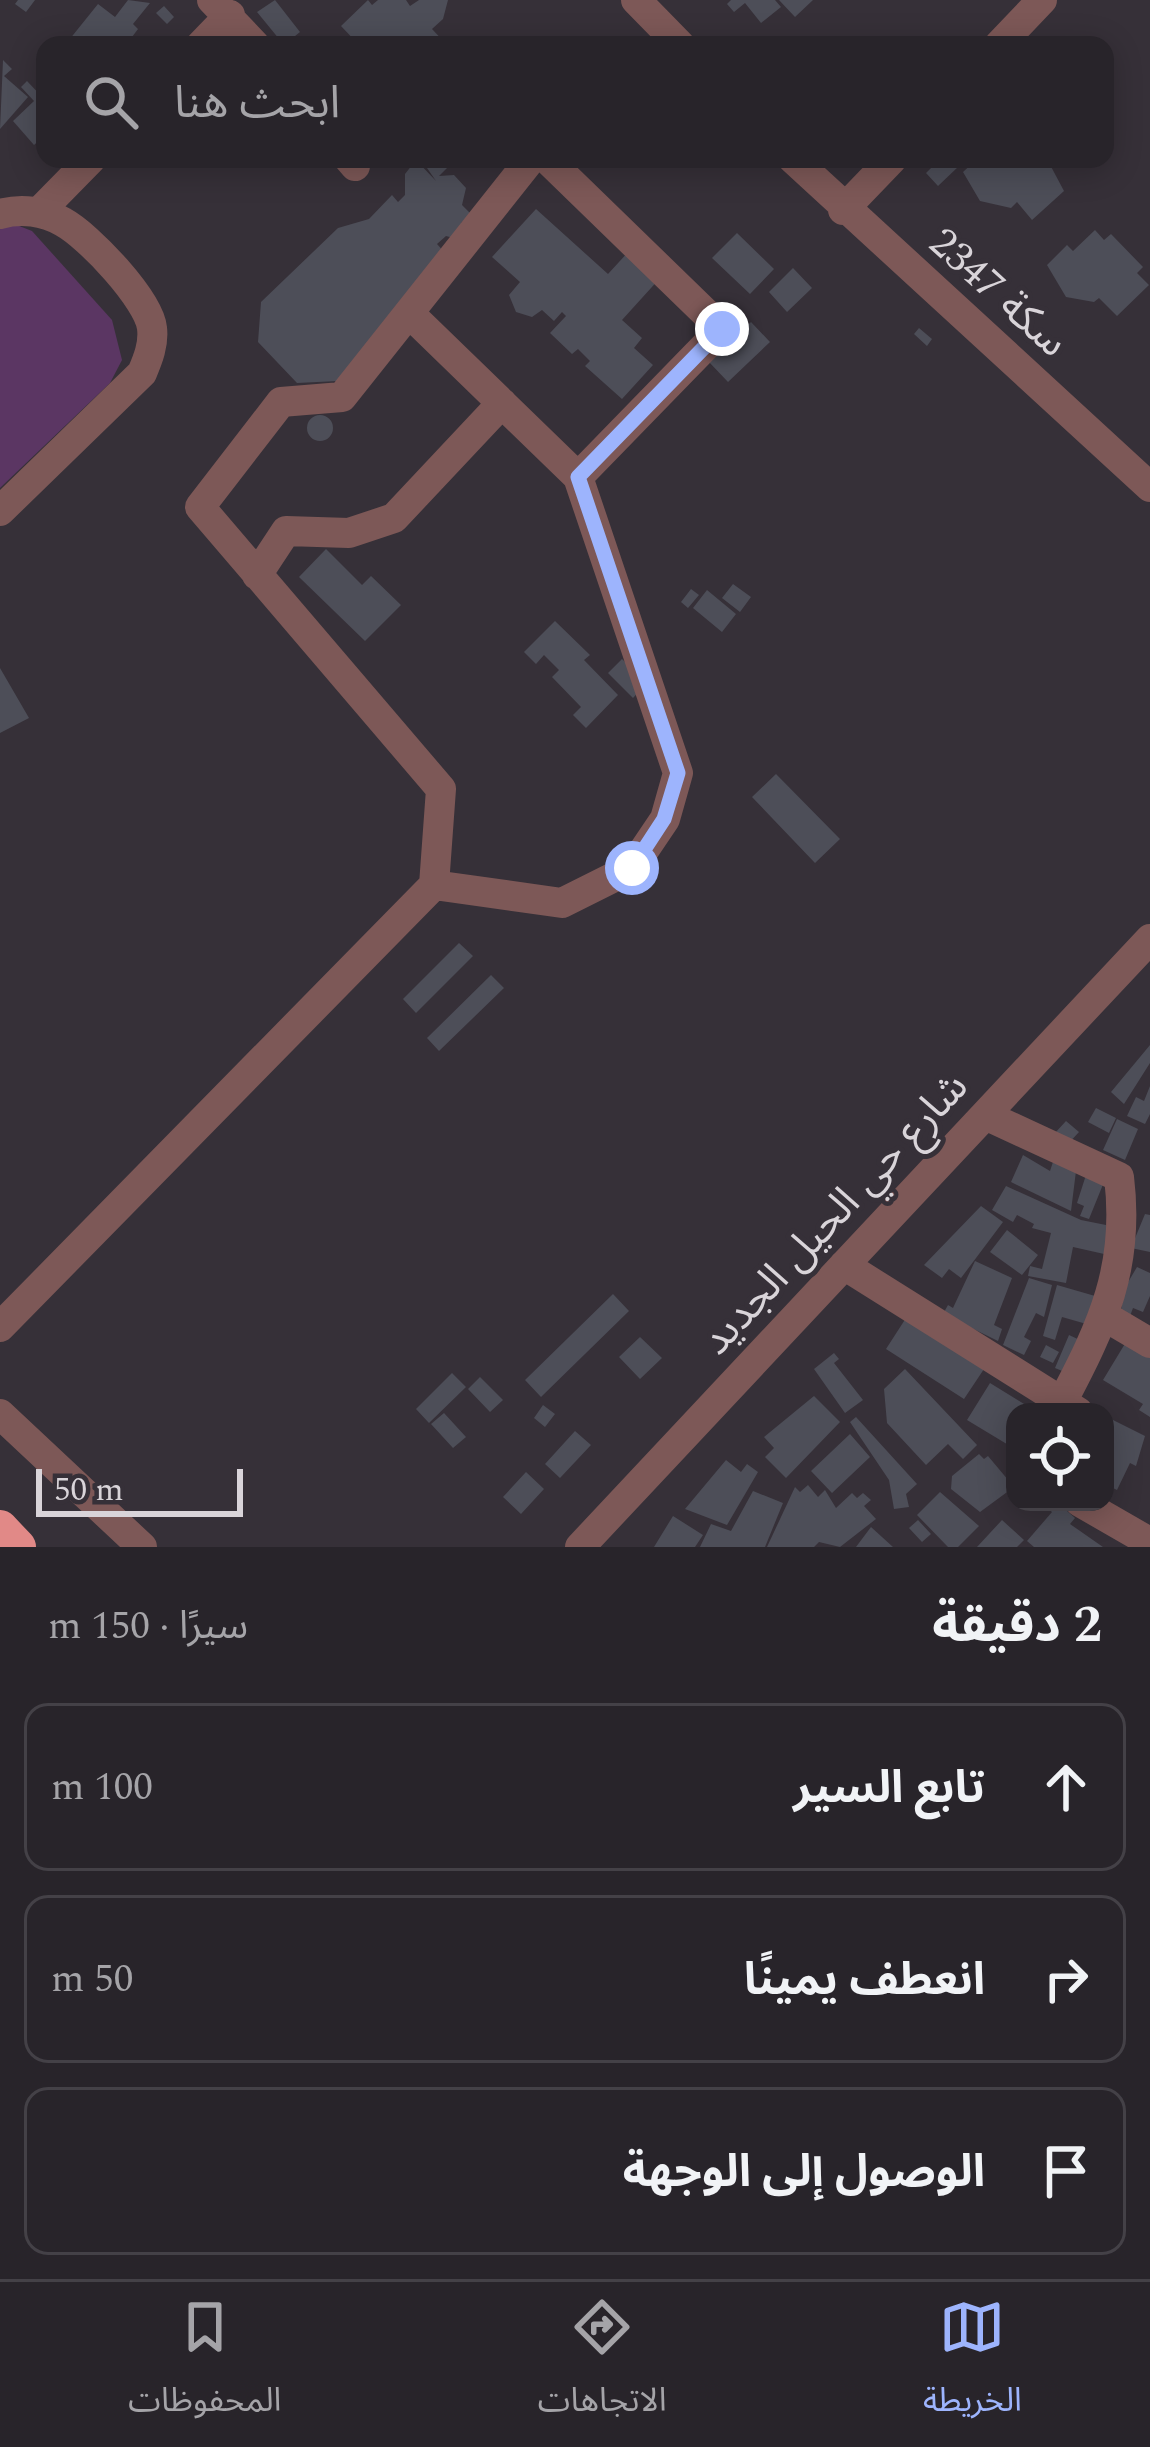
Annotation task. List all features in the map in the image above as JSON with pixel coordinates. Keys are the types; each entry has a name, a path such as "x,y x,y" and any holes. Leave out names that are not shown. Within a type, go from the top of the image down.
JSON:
{"highway":[{"path":"0,1528 19,1547"}],"street":[{"path":"636,0 671,36"},
{"path":"1008,36 1042,0"},
{"path":"206,36 221,8 247,36"},
{"path":"39,212 82,168"},
{"path":"0,1328 434,885 441,788 200,507 281,403 342,397 523,168"},
{"path":"556,168 722,329 578,477"},
{"name":"سكة 2347","path":"802,168 1150,488"},
{"path":"843,210 883,168"},
{"path":"0,214 39,212 76,232 145,304 152,327 151,351 142,373 0,511"},
{"path":"409,313 578,477 678,773 664,819 632,868 562,903 434,885"},
{"path":"257,574 286,531 349,533 394,518 502,403"},
{"name":"شارع حي الحيل الجديد","path":"580,1547 1150,939"},
{"path":"985,1115 1119,1177 1124,1222 1106,1317 1072,1403"},
{"path":"844,1265 1064,1403"},
{"path":"1106,1317 1150,1343"},
{"path":"0,1414 142,1547"},
{"path":"39,1449 127,1547"},
{"path":"1096,1511 1146,1540"}],"shaded area":[{"path":"9,222 32,231 112,320 122,360 110,383 0,488 0,224"}],"building":[{"path":"35,0 26,12 15,4"},
{"path":"128,0 150,3 133,24 138,29 133,36 72,36 98,4 115,17"},
{"path":"275,0 300,32 277,36 257,12"},
{"path":"368,0 372,5 378,0 406,0 410,6 419,0 448,0 443,19 432,29 439,36 350,36 341,26"},
{"path":"731,0 775,0 781,7 761,23 745,3 734,12 727,4"},
{"path":"779,0 813,0 795,17"},
{"path":"164,6 174,17 167,24 156,13"},
{"path":"3,60 12,69 4,76 28,97 0,129"},
{"path":"27,81 36,90 34,145 13,121 34,101 21,87"},
{"path":"410,168 424,168 436,181 427,168 447,168 439,176 454,175 466,188 462,205 471,214 461,223 462,233 457,239 446,236 437,244 446,254 338,381 297,383 258,342 261,302 338,228 369,219 392,195 398,202 405,195 405,174"},
{"path":"931,168 957,168 938,186 926,173"},
{"path":"967,168 1052,168 1064,191 1032,220 1017,202 1011,208 980,201 963,172"},
{"path":"536,209 608,274 630,250 661,277 622,320 642,338 634,348 653,365 622,399 585,366 590,361 578,349 572,354 550,333 566,316 562,312 554,321 542,310 532,317 516,312 509,295 520,282 492,257"},
{"path":"1095,230 1104,240 1111,234 1143,267 1137,273 1149,285 1117,316 1099,298 1094,302 1066,297 1047,265 1067,245 1073,251"},
{"path":"737,233 774,269 750,294 712,258"},
{"path":"793,268 812,288 787,312 769,292"},
{"path":"751,322 770,342 728,382 709,362"},
{"path":"919,328 932,339 927,346 914,334"},
{"path":"320,415 333,428 320,441 307,428"},
{"path":"326,549 362,585 371,576 401,605 365,641 299,577"},
{"path":"733,584 751,597 740,612 722,598"},
{"path":"691,589 699,595 688,608 681,602"},
{"path":"707,590 736,614 722,632 693,608"},
{"path":"555,621 590,655 584,660 618,695 586,728 573,715 581,707 552,677 559,670 544,655 536,664 524,652"},
{"path":"622,659 647,683 633,698 608,673"},
{"path":"0,668 29,718 0,733"},
{"path":"776,774 840,839 815,863 752,797"},
{"path":"459,943 473,956 416,1013 403,999"},
{"path":"491,975 504,988 439,1051 427,1038"},
{"path":"1150,1045 1150,1063 1124,1104 1111,1092"},
{"path":"1150,1086 1150,1114 1145,1124 1127,1116 1136,1097 1144,1101"},
{"path":"1096,1108 1116,1118 1109,1133 1088,1122"},
{"path":"1117,1119 1138,1129 1125,1160 1103,1150"},
{"path":"1066,1121 1079,1132 1067,1145 1055,1133"},
{"path":"1023,1155 1050,1171 1053,1162 1076,1171 1071,1211 1011,1182"},
{"path":"1086,1175 1104,1182 1089,1219 1080,1216 1084,1206 1077,1203"},
{"path":"1006,1186 1081,1220 1106,1225 1113,1256 1073,1247 1066,1283 1028,1276 1030,1266 1042,1269 1051,1233 1032,1228 1034,1224 1017,1215 1013,1222 992,1210"},
{"path":"981,1206 1003,1222 961,1278 949,1269 942,1278 924,1265"},
{"path":"1145,1214 1150,1215 1150,1252 1131,1248"},
{"path":"1007,1230 1038,1255 1022,1275 990,1252"},
{"path":"975,1261 1012,1278 994,1325 1002,1329 998,1341 943,1314 948,1305 953,1308"},
{"path":"1137,1267 1150,1273 1150,1296 1143,1312 1133,1308 1130,1316 1121,1312 1124,1289"},
{"path":"1029,1278 1052,1285 1044,1317 1036,1313 1024,1337 1031,1341 1024,1355 1003,1345"},
{"path":"1057,1285 1102,1298 1090,1325 1062,1317 1055,1340 1043,1336"},
{"path":"613,1294 629,1311 541,1397 525,1380"},
{"path":"906,1318 984,1369 964,1399 886,1349"},
{"path":"1069,1335 1082,1341 1067,1373 1055,1368"},
{"path":"640,1337 662,1358 640,1379 619,1357"},
{"path":"1126,1342 1150,1357 1150,1417 1139,1410 1143,1404 1103,1380"},
{"path":"1046,1345 1059,1352 1053,1363 1040,1357"},
{"path":"834,1353 839,1359 834,1363 863,1400 845,1413 814,1369"},
{"path":"905,1369 977,1445 963,1459 948,1444 926,1465 887,1423 884,1389"},
{"path":"452,1373 466,1387 429,1423 416,1409"},
{"path":"480,1377 503,1400 490,1412 468,1389"},
{"path":"990,1383 1022,1403 1006,1403 1006,1444 967,1420"},
{"path":"814,1396 840,1422 786,1478 765,1457 774,1448 764,1437"},
{"path":"543,1405 555,1414 545,1427 534,1418"},
{"path":"444,1413 466,1437 453,1448 431,1424"},
{"path":"856,1417 917,1484 906,1494 909,1507 894,1509 889,1480 850,1422"},
{"path":"1114,1420 1145,1436 1136,1466 1130,1463 1117,1490"},
{"path":"575,1431 591,1445 560,1478 545,1464"},
{"path":"850,1434 870,1457 832,1493 811,1471"},
{"path":"979,1454 984,1459 988,1456 1006,1477 1006,1493 980,1512 951,1489 952,1476"},
{"path":"726,1460 741,1472 747,1464 758,1472 727,1525 685,1509"},
{"path":"526,1472 544,1489 521,1514 503,1497"},
{"path":"808,1485 818,1497 825,1490 836,1508 852,1493 857,1498 863,1493 871,1500 864,1506 876,1519 840,1547 819,1542 814,1547 767,1547 795,1487 800,1492"},
{"path":"753,1491 783,1503 765,1547 700,1547 711,1524 731,1531"},
{"path":"940,1492 979,1526 958,1547 948,1547 917,1515"},
{"path":"1067,1511 1075,1518 1070,1524 1103,1547 1034,1547 1027,1541 1052,1512"},
{"path":"673,1516 703,1535 695,1547 654,1547"},
{"path":"918,1520 931,1534 922,1542 909,1528"},
{"path":"1002,1520 1024,1540 1017,1547 977,1547"},
{"path":"871,1527 893,1547 856,1547"}],"route":[{"path":"632,868 664,819 678,773 578,477 722,329"}]}
